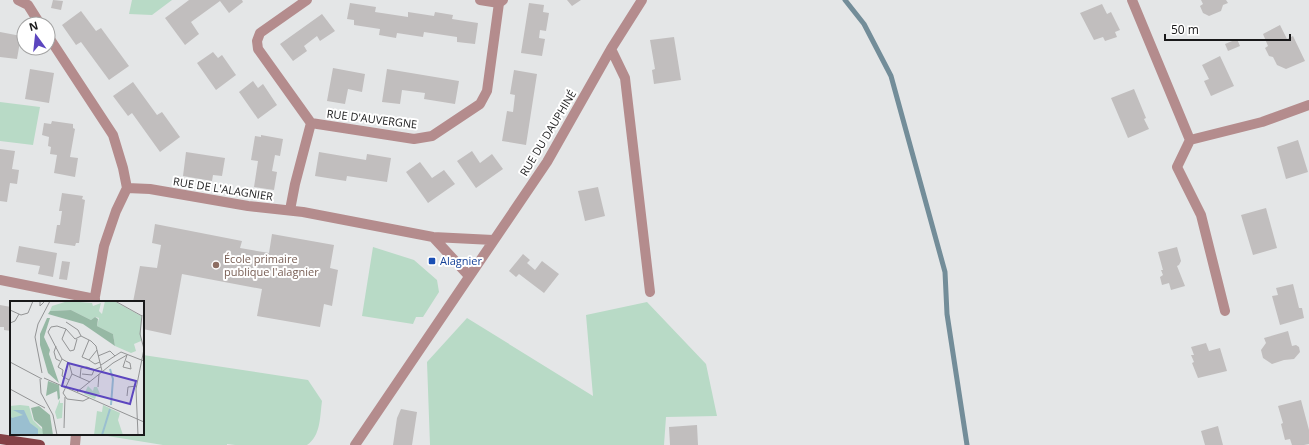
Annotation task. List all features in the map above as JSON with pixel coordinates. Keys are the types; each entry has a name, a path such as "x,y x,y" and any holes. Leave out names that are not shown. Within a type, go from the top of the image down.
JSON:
{"main road":[{"path":"0,439 40,445"}],"street":[{"path":"18,0 28,2 36,16"},
{"path":"290,210 295,184 311,123 258,49 257,41 260,33 307,0"},
{"path":"480,0 501,2"},
{"name":"RUE DU DAUPHINÉ","path":"469,276 547,162 611,49 642,0"},
{"path":"1132,0 1190,140 1177,167 1201,215 1225,311"},
{"name":"RUE D'AUVERGNE","path":"311,123 414,139 432,136 480,104 487,91 501,2"},
{"path":"0,280 94,300 104,246 116,211 127,188 123,168 113,135 56,48"},
{"path":"611,49 625,78 650,292"},
{"path":"1190,140 1262,122 1309,105"},
{"name":"RUE DE L'ALAGNIER","path":"127,188 150,190 248,206 290,210 432,237 493,240"},
{"path":"355,445 469,276 432,237"},
{"path":"75,445 76,435"}],"green space":[{"path":"132,0 172,0 152,15 129,14"},
{"path":"0,102 40,107 33,145 0,141"},
{"path":"373,247 414,260 437,280 439,292 423,317 416,317 413,324 362,316"},
{"path":"647,302 706,364 717,416 666,417 664,445 430,445 427,362 467,318 593,396 586,315"},
{"path":"144,355 308,380 322,401 317,431 312,441 307,445 163,445 101,435 144,435"}],"building":[{"path":"53,0 63,1 61,10 51,8"},
{"path":"189,0 242,0 243,2 229,13 220,1 191,22 199,34 185,45 165,18"},
{"path":"567,0 581,0 572,6"},
{"path":"1201,0 1226,0 1228,3 1223,5 1221,11 1209,16 1203,13 1200,6 1203,4"},
{"path":"350,3 376,7 375,12 408,17 408,12 434,16 435,12 453,15 452,19 478,23 475,44 457,42 457,37 424,32 423,37 397,33 396,38 379,35 380,29 354,25 354,20 347,19"},
{"path":"529,3 544,5 543,12 549,13 546,31 540,30 539,38 545,39 542,56 521,53"},
{"path":"1102,4 1107,14 1111,12 1120,30 1115,32 1117,37 1105,41 1103,37 1094,40 1080,13"},
{"path":"81,11 96,31 101,28 129,66 109,80 81,42 76,45 62,25"},
{"path":"322,14 335,31 320,41 317,36 304,46 307,51 293,61 280,44"},
{"path":"1280,25 1287,39 1293,36 1305,61 1286,69 1277,65 1273,57 1269,56 1265,48 1268,46 1263,34"},
{"path":"0,32 16,35 17,59 0,57"},
{"path":"674,37 681,80 654,84 652,70 655,69 650,40"},
{"path":"1237,39 1240,46 1228,51 1225,44"},
{"path":"213,52 218,58 222,55 236,75 216,90 197,63"},
{"path":"1220,56 1234,86 1211,96 1204,81 1209,79 1202,65"},
{"path":"333,68 365,74 362,92 348,89 345,104 327,101"},
{"path":"30,69 54,73 49,103 25,99"},
{"path":"387,69 459,81 455,104 424,99 425,93 402,90 400,104 382,102"},
{"path":"514,70 537,74 526,145 502,141 507,111 513,112 515,95 510,94"},
{"path":"253,81 258,88 263,84 277,105 258,119 239,92"},
{"path":"133,82 157,115 162,112 180,137 160,152 132,113 128,116 113,96"},
{"path":"1134,89 1149,129 1128,138 1111,98"},
{"path":"52,121 73,124 73,128 75,129 70,157 78,158 75,177 54,173 57,155 50,154 51,147 48,146 49,137 42,135 44,123 51,124"},
{"path":"261,135 283,139 280,156 275,155 272,171 277,172 274,190 254,187 258,161 251,160 255,136 261,137"},
{"path":"1298,140 1308,172 1286,179 1277,147"},
{"path":"0,149 15,151 12,169 19,170 17,184 10,183 7,202 0,201"},
{"path":"472,151 480,163 492,154 503,169 476,188 457,161"},
{"path":"186,152 225,158 222,176 213,175 212,181 183,176"},
{"path":"319,152 366,160 367,154 391,158 387,182 347,176 346,181 315,176"},
{"path":"420,162 432,178 444,170 455,184 428,203 406,172"},
{"path":"598,187 605,216 585,221 578,191"},
{"path":"62,193 83,196 82,199 85,200 79,243 76,243 75,246 54,243 57,225 60,225 62,211 59,211"},
{"path":"1266,208 1277,248 1253,255 1241,215"},
{"path":"155,224 242,241 240,248 269,253 272,234 334,245 330,268 338,270 332,306 324,304 320,327 257,316 262,289 182,274 171,335 144,329 144,301 133,301 140,266 157,268 161,245 152,243"},
{"path":"19,246 57,253 53,277 38,274 40,266 16,262"},
{"path":"1177,247 1181,261 1177,266 1185,286 1171,290 1169,283 1162,285 1160,277 1163,275 1161,270 1163,270 1158,252"},
{"path":"523,254 530,260 527,263 535,270 542,261 559,274 544,293 519,274 516,277 509,271"},
{"path":"62,261 70,262 67,280 59,279"},
{"path":"1293,284 1299,308 1302,308 1304,318 1280,325 1272,296 1278,295 1276,288"},
{"path":"0,305 10,307 10,331 4,330 4,327 0,327"},
{"path":"1288,331 1292,346 1296,345 1299,347 1300,352 1294,359 1284,360 1272,364 1263,358 1261,350 1266,343 1264,338"},
{"path":"1206,343 1209,351 1220,348 1227,371 1198,378 1192,363 1194,362 1191,355 1194,355 1191,347"},
{"path":"1301,400 1309,430 1309,444 1292,445 1290,439 1285,440 1281,424 1283,423 1278,406"},
{"path":"401,409 417,412 412,445 393,445 397,418"},
{"path":"697,425 698,445 670,445 669,427"},
{"path":"1218,426 1223,445 1205,445 1201,431"}],"waterway":[{"path":"845,0 864,24 891,76 945,272 947,314 967,445"}],"place":[{"name":"Alagnier","path":"432,261"},
{"name":"École primaire publique l'alagnier","path":"216,265"}]}
